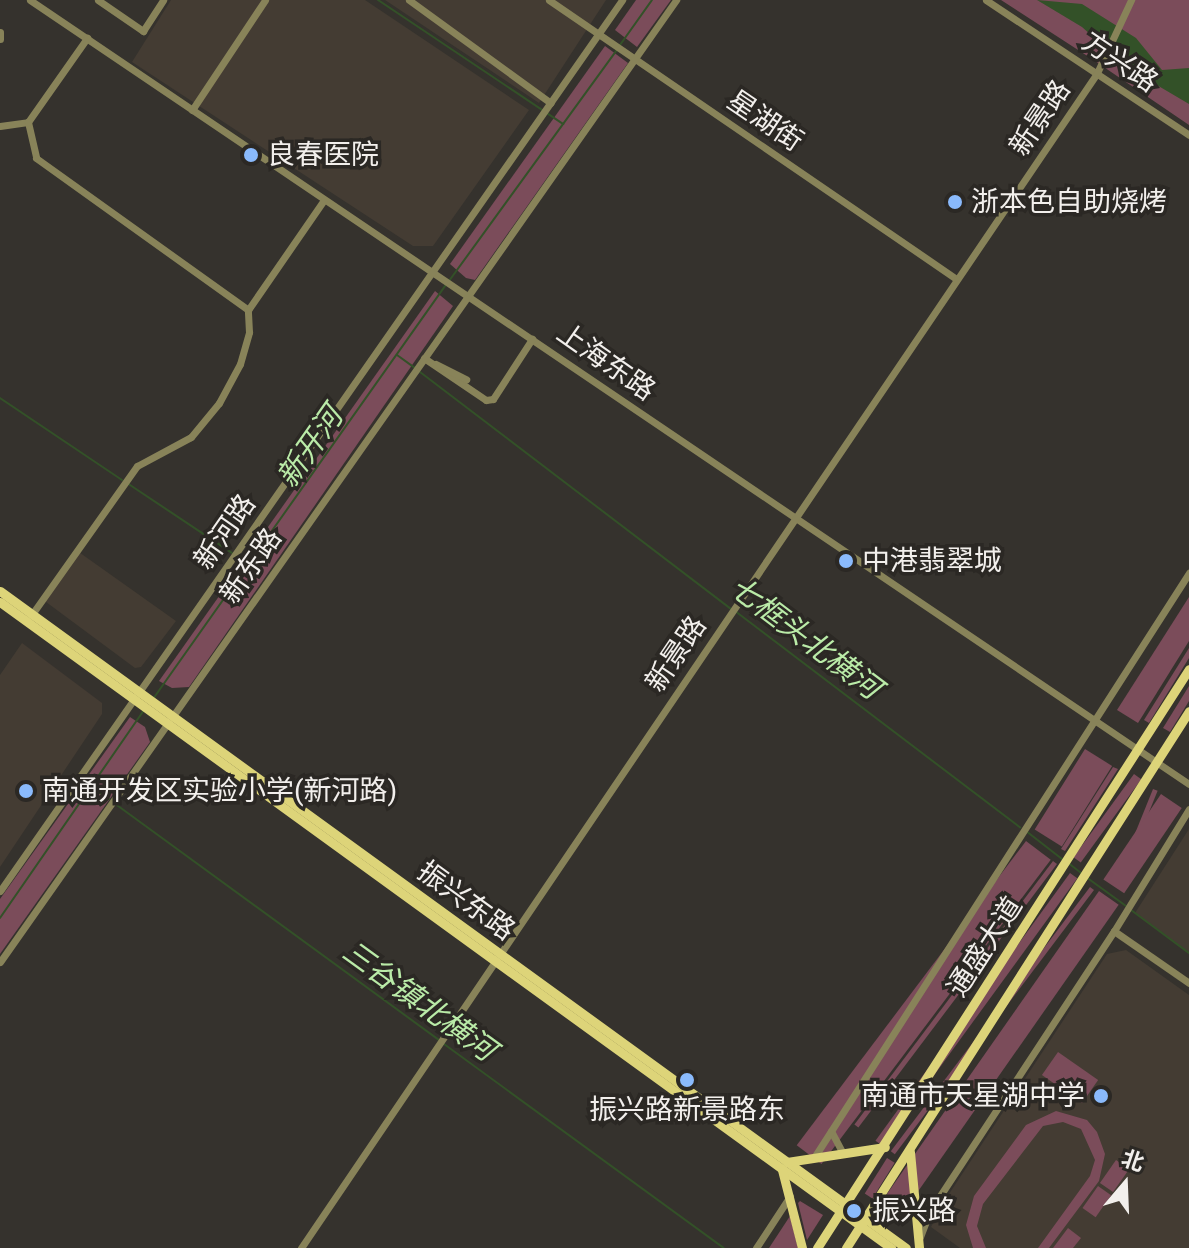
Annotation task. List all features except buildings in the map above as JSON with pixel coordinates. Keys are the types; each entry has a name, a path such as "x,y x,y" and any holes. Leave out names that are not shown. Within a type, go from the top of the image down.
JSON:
{"main road":[{"name":"振兴东路","path":"0,591 30,618 144,703 503,954 785,1166"},
{"name":"振兴东路","path":"0,602 30,618"},
{"name":"通盛大道","path":"817,1248 885,1147 1189,669"},
{"name":"通盛大道","path":"846,1248 1074,898 1189,711"},
{"name":"振兴东路","path":"170,720 497,964 842,1207 891,1248"},
{"path":"892,1136 889,1153 899,1160 908,1155 911,1200 919,1246"},
{"path":"802,1248 785,1166 815,1156 885,1147"},
{"name":"振兴东路","path":"862,1222 906,1248"}],"street":[{"path":"98,0 143,31 163,0"},
{"path":"192,110 265,0"},
{"path":"409,0 547,109"},
{"name":"星湖街","path":"549,0 956,279"},
{"name":"新河路","path":"0,891 144,703 238,551 622,0"},
{"name":"新东路","path":"0,962 676,0"},
{"name":"方兴路","path":"986,0 1189,135"},
{"name":"新景路","path":"301,1248 497,964 793,518 1097,73 1131,0"},
{"name":"上海东路","path":"33,1 1189,784"},
{"path":"0,32 0,39"},
{"path":"0,126 28,122 87,38"},
{"path":"28,122 36,158 248,310"},
{"path":"30,618 137,466 191,437 219,403 240,364 249,332 248,310 324,200"},
{"path":"423,360 434,364 486,400 493,399 532,339"},
{"path":"434,364 445,365 466,379"},
{"path":"815,1156 1189,573"},
{"path":"919,1246 930,1211 1115,930 1189,809"},
{"path":"1115,930 1189,983"},
{"path":"831,1131 842,1152"},
{"path":"756,1248 790,1196"},
{"path":"911,1200 930,1211"}],"shaded area":[{"path":"171,0 365,0 529,110 433,246 413,246 132,62"},
{"path":"385,0 606,0 539,103"},
{"path":"636,0 671,0 637,47 615,30"},
{"path":"1001,0 1189,0 1189,125 1092,59"},
{"path":"1037,0 1082,4 1136,38 1162,70 1189,68 1189,104 1128,68 1082,27"},
{"path":"605,46 628,63 475,280 466,278 450,264"},
{"path":"435,291 453,306 189,687 172,688 159,681"},
{"path":"76,550 176,621 141,667 135,668 42,599"},
{"path":"1189,597 1189,641 1138,723 1117,710"},
{"name":"南通开发区实验小学(新河路)","path":"22,643 102,703 102,714 0,867 0,675"},
{"path":"1189,648 1189,658 1149,723 1144,720"},
{"path":"1189,686 1189,701 1170,732 1163,728"},
{"path":"130,717 145,727 150,742 0,954 0,899"},
{"path":"1085,749 1112,766 1062,847 1035,830"},
{"path":"1113,767 1118,769 1065,851 1061,849"},
{"path":"1134,774 1141,779 1081,863 1073,857"},
{"path":"1153,789 1158,791 1119,885 1115,884"},
{"path":"1161,794 1182,808 1124,893 1103,879"},
{"path":"1189,829 1189,953 1135,913"},
{"path":"1026,841 1051,860 821,1164 797,1145"},
{"path":"1053,861 1057,864 858,1128 854,1125"},
{"path":"1070,873 1077,878 883,1146 875,1141"},
{"path":"1090,887 1094,890 895,1154 891,1151"},
{"path":"1099,891 1119,905 902,1214 882,1201"},
{"name":"南通市天星湖中学","path":"1126,950 1189,995 1189,1248 960,1248 931,1227 947,1197 1107,954"},
{"path":"1058,1052 1098,1080 1082,1103 1042,1075"},
{"path":"1056,1111 1087,1120 1097,1132 1105,1154 1099,1181 1049,1248 1038,1248 1090,1176 1095,1160 1081,1129 1063,1122 1043,1126 983,1204 977,1226 986,1248 973,1248 966,1225 974,1196 1026,1125"},
{"path":"887,1158 895,1163 872,1198 865,1194"},
{"path":"1116,1160 1129,1169 1113,1192 1100,1183"},
{"path":"1098,1186 1111,1195 1096,1217 1083,1208"},
{"path":"800,1201 823,1215 807,1240 798,1203"},
{"path":"790,1216 798,1248 769,1248"},
{"path":"1068,1228 1081,1238 1073,1248 1053,1248"}],"waterway":[{"path":"378,0 563,124"},
{"name":"新开河","path":"620,45 652,0"},
{"name":"新开河","path":"449,281 617,50"},
{"name":"新开河","path":"153,699 445,286"},
{"name":"七框头北横河","path":"397,355 415,368"},
{"name":"七框头北横河","path":"420,372 730,608"},
{"path":"0,398 122,480"},
{"path":"127,483 232,553"},
{"path":"237,557 249,564"},
{"name":"七框头北横河","path":"735,611 1020,827"},
{"name":"新开河","path":"0,918 144,710"},
{"name":"三谷镇北横河","path":"91,787 109,799"},
{"name":"三谷镇北横河","path":"114,803 439,1040"},
{"name":"七框头北横河","path":"1026,831 1062,859"},
{"name":"七框头北横河","path":"1067,862 1081,873"},
{"name":"七框头北横河","path":"1086,877 1126,906"},
{"name":"七框头北横河","path":"1131,910 1189,953"},
{"name":"三谷镇北横河","path":"444,1044 724,1248"}],"place":[{"name":"良春医院","path":"251,155"},
{"name":"浙本色自助烧烤","path":"955,202"},
{"name":"中港翡翠城","path":"846,561"},
{"name":"南通开发区实验小学(新河路)","path":"26,791"},
{"name":"振兴路新景路东","path":"687,1080"},
{"name":"南通市天星湖中学","path":"1101,1096"},
{"name":"振兴路","path":"854,1211"}]}
